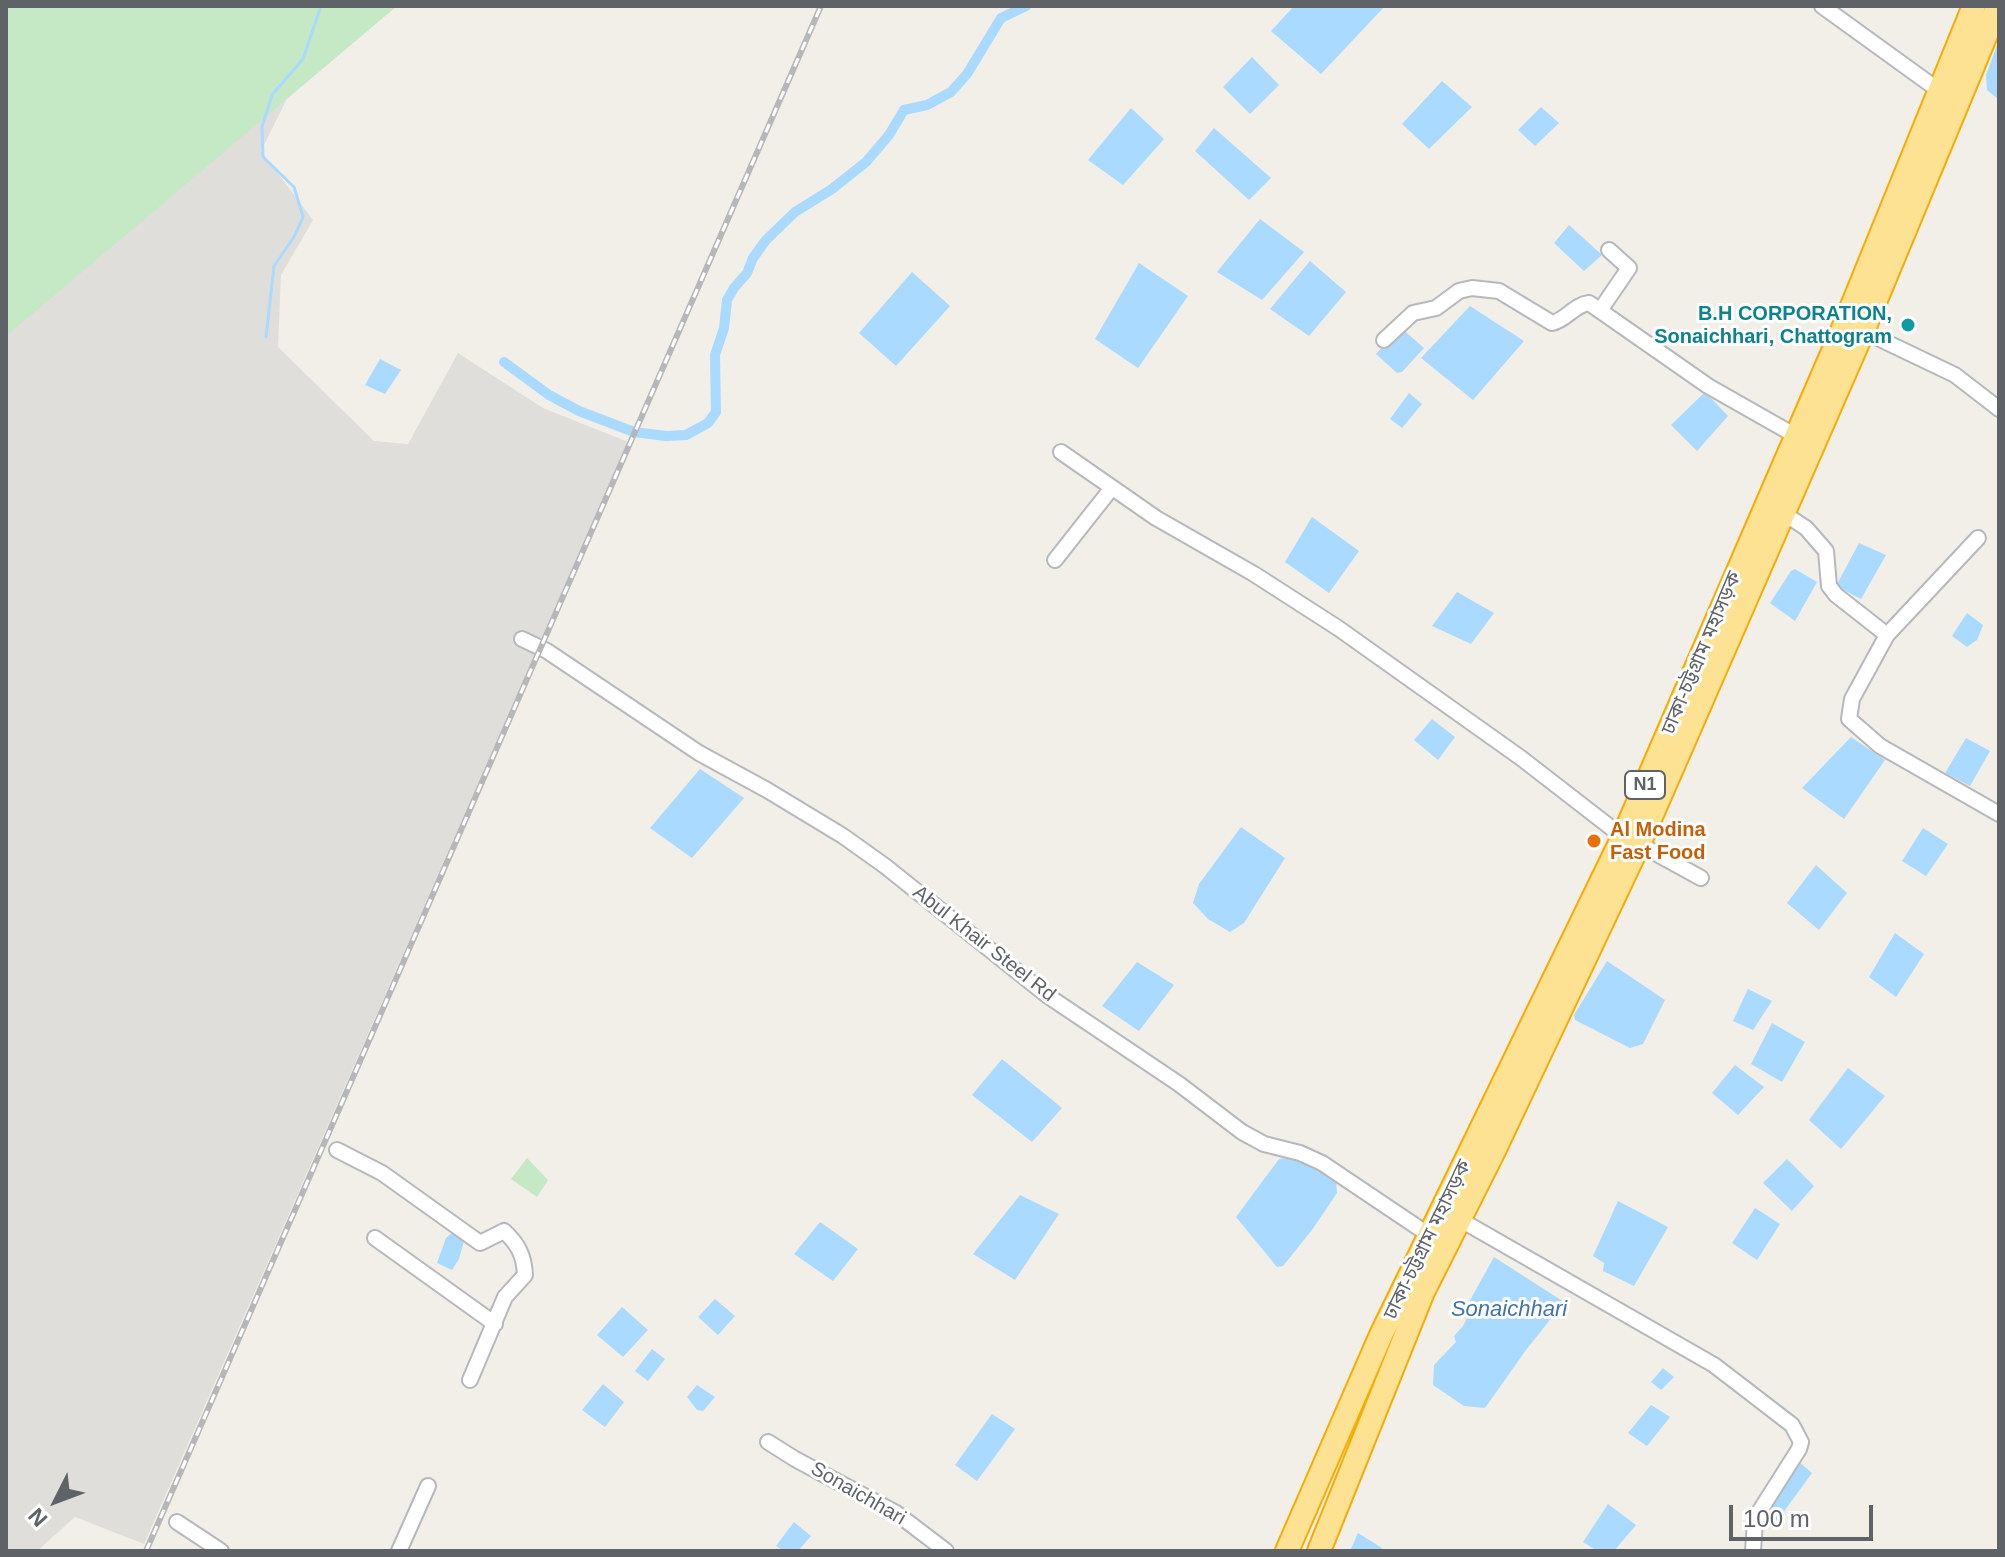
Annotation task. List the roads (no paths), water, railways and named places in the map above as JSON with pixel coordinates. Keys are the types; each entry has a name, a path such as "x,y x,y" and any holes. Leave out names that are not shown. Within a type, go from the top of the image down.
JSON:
{"highway":[{"name":"ঢাকা-চট্টগ্রাম মহাসড়ক","path":"1319,1551 1423,1292 1438,1241 1459,1219 1492,1155 1631,840 1974,6"},
{"name":"ঢাকা-চট্টগ্রাম মহাসড়ক","path":"1287,1551 1373,1354 1438,1241 1631,840 1783,513 1863,331 1998,6"},
{"path":"1373,1354 1395,1362"}],"street":[{"path":"1822,6 1941,92"},
{"path":"1601,309 1629,272 1629,268 1609,250"},
{"path":"1384,340 1413,313 1436,308 1459,291 1472,288 1499,291 1552,323 1589,303 1671,362 1796,436"},
{"path":"1863,331 1955,375 1999,409"},
{"path":"1061,452 1156,518 1254,574 1338,628 1631,840 1701,878"},
{"path":"1055,560 1111,489"},
{"path":"1783,513 1806,528 1826,551 1829,586 1836,595 1887,635"},
{"path":"1978,538 1887,635 1852,699 1849,719 1880,746 1999,814"},
{"name":"Abul Khair Steel Rd","path":"522,639 547,651 699,753 843,836 1057,1003 1179,1084 1242,1132 1264,1144 1300,1153 1322,1163 1438,1241"},
{"path":"337,1150 382,1173 480,1243 504,1231 517,1244 524,1261 525,1275 505,1297 470,1380"},
{"path":"1459,1219 1714,1365 1792,1425 1801,1442 1799,1449 1755,1522 1753,1551"},
{"path":"375,1238 495,1324"},
{"name":"Sonaichhari","path":"768,1442 896,1513 946,1551"},
{"path":"399,1551 428,1486"},
{"path":"177,1522 221,1551"}],"water":[{"path":"1294,6 1385,6 1321,74 1271,31"},
{"path":"1999,40 1999,100 1987,90 1986,75"},
{"path":"1252,57 1279,85 1250,114 1223,87"},
{"path":"1442,81 1472,107 1429,149 1402,124"},
{"path":"1541,107 1559,123 1535,146 1518,130"},
{"path":"1131,108 1164,139 1123,185 1088,160"},
{"path":"1214,128 1271,178 1249,200 1195,151"},
{"path":"1260,219 1304,252 1262,300 1217,272"},
{"path":"1569,225 1602,255 1584,271 1554,243"},
{"path":"1310,261 1346,292 1309,336 1270,309"},
{"path":"1139,263 1188,296 1138,368 1095,339"},
{"path":"912,272 950,306 896,366 859,333"},
{"path":"1470,306 1524,341 1473,400 1421,358"},
{"path":"1400,327 1424,348 1402,372 1397,373 1376,354"},
{"path":"380,359 401,370 385,394 365,385"},
{"path":"1705,392 1728,416 1697,451 1671,425"},
{"path":"1409,393 1422,404 1402,428 1390,419"},
{"path":"1312,517 1359,551 1329,593 1285,562"},
{"path":"1859,543 1886,555 1861,599 1836,586"},
{"path":"1795,569 1817,582 1795,621 1770,603"},
{"path":"1457,592 1494,613 1471,644 1432,626"},
{"path":"1967,613 1983,625 1977,640 1967,647 1952,636"},
{"path":"1432,719 1455,737 1438,760 1414,740"},
{"path":"1851,737 1885,760 1844,819 1802,788"},
{"path":"1966,738 1990,751 1970,786 1945,773"},
{"path":"700,769 744,798 692,858 650,828"},
{"path":"1241,827 1285,858 1244,923 1230,932 1208,919 1193,903 1199,884"},
{"path":"1923,828 1948,844 1926,876 1902,861"},
{"path":"1816,865 1847,893 1819,930 1787,903"},
{"path":"1895,933 1924,954 1896,997 1869,977"},
{"path":"1607,961 1665,1000 1643,1044 1630,1048 1575,1020 1574,1015"},
{"path":"1137,962 1174,985 1139,1031 1102,1006"},
{"path":"1748,989 1772,1001 1753,1030 1733,1021"},
{"path":"1772,1023 1805,1042 1782,1082 1751,1064"},
{"path":"1002,1059 1062,1108 1032,1142 972,1095"},
{"path":"1735,1065 1764,1087 1738,1115 1712,1093"},
{"path":"1848,1068 1885,1096 1841,1149 1809,1120"},
{"path":"1297,1157 1336,1181 1337,1193 1283,1266 1277,1267 1236,1217 1279,1159"},
{"path":"1787,1159 1814,1186 1792,1211 1763,1183"},
{"path":"1020,1195 1059,1214 1015,1280 973,1254"},
{"path":"1618,1201 1668,1227 1634,1286 1603,1271 1604,1263 1593,1256"},
{"path":"1755,1208 1780,1224 1757,1260 1732,1243"},
{"path":"820,1222 858,1249 833,1281 794,1254"},
{"path":"452,1233 464,1241 452,1270 437,1263 446,1238"},
{"name":"Sonaichhari","path":"1494,1257 1564,1302 1485,1408 1464,1406 1433,1385 1434,1365 1456,1342 1454,1336 1472,1308 1469,1302"},
{"path":"715,1299 735,1316 718,1335 698,1317"},
{"path":"622,1307 648,1330 623,1357 597,1335"},
{"path":"652,1349 665,1359 648,1381 635,1371"},
{"path":"1663,1368 1674,1377 1661,1390 1651,1382"},
{"path":"603,1384 624,1402 605,1427 582,1410"},
{"path":"697,1385 715,1397 703,1411 697,1410 687,1397"},
{"path":"1651,1405 1670,1417 1647,1446 1628,1433"},
{"path":"992,1414 1015,1429 977,1481 955,1465"},
{"path":"1799,1462 1812,1473 1777,1521 1765,1512"},
{"path":"1608,1504 1636,1525 1614,1551 1597,1551 1583,1542"},
{"path":"794,1522 811,1536 798,1551 784,1551 776,1546"},
{"path":"1358,1533 1382,1548 1380,1551 1350,1551"}],"waterway":[{"path":"266,337 274,266 294,237 303,217 294,187 263,157 262,127 272,95 303,59 321,6"},
{"path":"504,362 549,395 579,411 634,432 686,435 708,423 716,412 715,355 724,328 727,300 766,240 795,212 832,189 866,162 889,135 904,110 927,105 951,92 967,74 1001,18 1026,6"}],"railway":[{"path":"146,1551 821,6"}],"place":[{"name":"B.H CORPORATION, Sonaichhari, Chattogram","path":"1908,325"},
{"name":"Al Modina Fast Food","path":"1594,841"}]}
